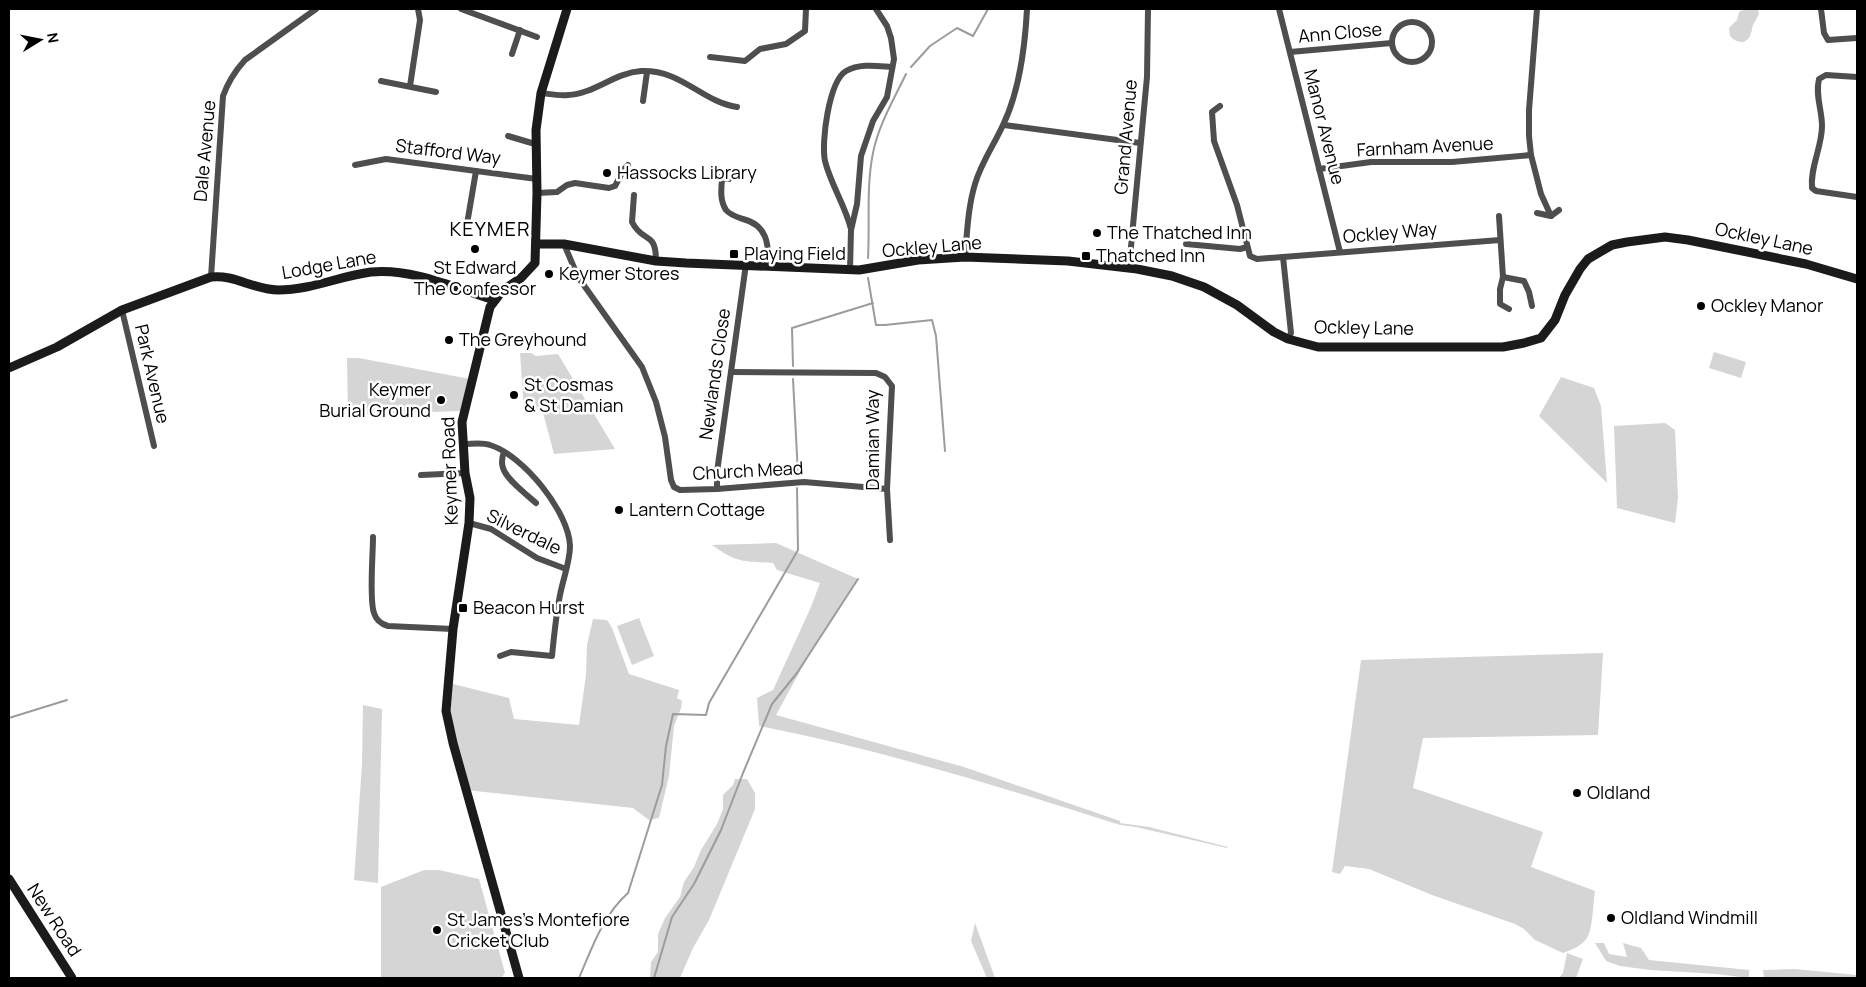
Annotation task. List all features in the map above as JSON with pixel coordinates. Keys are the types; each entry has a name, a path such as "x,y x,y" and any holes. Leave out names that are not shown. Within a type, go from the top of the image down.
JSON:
{"street":[{"name":"Dale Avenue","path":"211,277 223,96 226,88 236,70 245,60 316,9"},
{"path":"410,86 420,20 418,9"},
{"path":"461,9 537,37"},
{"name":"Keymer Road","path":"519,978 447,721 446,711 453,628 470,523 470,498 465,473 462,422 479,356 487,315 494,300 503,290 521,278 535,263 537,179 535,144 541,92 567,9"},
{"path":"710,58 745,61 760,49 786,44 805,31 806,9"},
{"path":"850,270 852,230 857,204 861,156 873,121 887,97 894,49 887,26 876,9"},
{"path":"965,257 967,227 975,184 987,153 1004,125 1017,83 1027,9"},
{"name":"Grand Avenue","path":"1129,268 1147,77 1148,9"},
{"name":"Manor Avenue","path":"1279,9 1340,252"},
{"path":"1537,9 1529,110 1531,155 1541,194 1550,216"},
{"path":"1822,9 1824,34 1828,40 1857,38"},
{"name":"Ann Close","path":"1414,22 1426,28 1432,40 1430,52 1425,57 1414,62 1402,59 1397,55 1392,43 1396,30 1407,23 1414,22"},
{"path":"512,54 520,30"},
{"name":"Ann Close","path":"1290,52 1392,43"},
{"path":"852,230 824,159 823,140 829,105 840,76 847,70 873,66 892,67"},
{"path":"541,92 568,96 584,92 622,75 641,71 668,75 684,81 723,105 736,107"},
{"path":"643,101 646,72"},
{"path":"1857,78 1826,74 1820,79 1818,92 1822,129 1811,179 1812,188 1816,191 1857,197"},
{"path":"381,82 436,92"},
{"path":"1186,244 1240,249 1247,247 1237,205 1214,141 1212,112 1220,106"},
{"path":"1004,125 1140,143"},
{"path":"508,136 535,144"},
{"name":"Farnham Avenue","path":"1319,169 1371,162 1452,162 1531,155"},
{"name":"Stafford Way","path":"356,166 386,159 537,179"},
{"path":"537,193 557,192 567,185 575,183 609,188 615,186 628,165"},
{"path":"467,224 476,171"},
{"path":"714,175 722,179 729,179"},
{"path":"722,179 721,196 726,210 734,216 757,224 765,233 768,265"},
{"path":"634,195 632,222 643,235 654,242 656,261"},
{"path":"1537,213 1550,216 1559,210"},
{"path":"1499,216 1503,277 1500,289 1500,304 1509,309"},
{"name":"Ockley Lane","path":"536,244 564,244 656,261 850,270 884,267 918,260 965,257 1068,262 1129,268 1172,276 1204,287 1237,305 1274,332 1288,339 1318,347 1503,347 1541,338 1555,320 1574,278 1588,259 1612,245 1665,237 1806,264 1857,279"},
{"name":"Ockley Way","path":"1247,247 1250,256 1257,259 1500,240"},
{"name":"Church Mead","path":"564,244 578,277 642,367 656,402 674,487 680,490 717,489 804,482 887,489"},
{"path":"1283,257 1291,333 1288,339"},
{"name":"Newlands Close","path":"717,489 717,472 746,264"},
{"name":"Lodge Lane","path":"9,368 57,347 122,310 211,277 224,277 264,289 294,290 318,286 352,276 386,271 424,278 494,300"},
{"path":"1503,277 1524,281 1532,306"},
{"name":"Park Avenue","path":"122,310 154,446"},
{"name":"Damian Way","path":"731,372 876,373 885,377 892,386 887,489 890,540"},
{"path":"463,444 489,444 514,458 545,490 560,514 570,545 552,656 511,652 500,656"},
{"path":"504,452 502,468 507,476 536,503"},
{"path":"421,476 465,473"},
{"name":"Silverdale","path":"470,523 500,533 537,558 566,569"},
{"path":"373,537 373,605 377,618 381,623 388,626 453,628"},
{"name":"New Road","path":"9,879 72,978"}],"shaded area":[{"path":"1745,9 1758,9 1759,14 1753,25 1750,37 1745,41 1739,42 1730,36 1729,28 1737,20 1739,12"},
{"path":"1714,352 1746,362 1741,378 1709,368"},
{"path":"520,353 531,353 536,356 558,354 615,449 554,454 542,409 524,410"},
{"path":"347,358 359,358 470,379 461,411 348,415"},
{"path":"1561,377 1594,388 1601,406 1607,483 1539,416"},
{"path":"1665,423 1675,430 1678,498 1675,523 1617,508 1614,426"},
{"path":"776,543 858,579 810,653 776,715 964,767 1120,821 1120,823 1149,827 1228,847 1120,825 986,783 896,758 759,726 757,698 773,690 820,583 777,570 773,563 734,558 712,545"},
{"path":"639,618 654,656 632,665 617,626"},
{"path":"593,619 607,620 612,628 629,674 679,690 677,698 682,701 681,708 674,726 669,776 659,818 649,820 633,808 466,790 447,721 449,683 509,698 514,719 579,725 586,675 587,645"},
{"path":"1603,653 1598,735 1423,738 1413,788 1543,832 1531,867 1595,891 1589,934 1582,943 1563,953 1535,940 1524,929 1515,924 1432,895 1369,869 1345,866 1340,874 1332,872 1361,660"},
{"path":"363,705 382,709 378,883 354,880 362,764"},
{"path":"735,779 747,779 755,793 755,809 709,920 693,948 680,978 650,978 651,962 658,952 658,934 665,918 680,897 684,882 717,824 723,809 723,795 733,785"},
{"name":"St James's Montefiore Cricket Club","path":"424,870 439,870 479,879 505,973 501,978 381,978 381,887"},
{"path":"975,923 995,978 987,978 971,941"},
{"path":"1595,943 1604,943 1609,954 1627,957 1623,943 1641,948 1649,960 1749,970 1749,978 1620,966 1606,961"},
{"path":"1567,953 1583,959 1576,978 1559,978 1563,973"},
{"path":"1795,969 1857,975 1857,978 1764,978 1763,970"}],"waterway":[{"path":"911,67 930,46 957,28 973,36 988,9"},
{"path":"868,258 869,192 875,143 882,123 906,74"},
{"path":"868,278 876,325 932,320 936,336 945,451"},
{"path":"793,366 792,328 873,303"},
{"path":"793,379 798,474"},
{"path":"579,978 605,922 628,893 662,785 666,746 673,714 706,715 709,703 798,550 797,488"},
{"path":"654,978 672,917 694,884 721,830 772,704 797,673 858,579"},
{"path":"9,718 67,700"}],"place":[{"name":"Hassocks Library","path":"607,173"},
{"name":"The Thatched Inn","path":"1097,233"},
{"name":"St Edward The Confessor","path":"475,249"},
{"name":"Playing Field","path":"734,254"},
{"name":"Thatched Inn","path":"1086,256"},
{"name":"Keymer Stores","path":"549,274"},
{"name":"Ockley Manor","path":"1701,306"},
{"name":"The Greyhound","path":"449,340"},
{"name":"St Cosmas & St Damian","path":"514,395"},
{"name":"Keymer Burial Ground","path":"441,400"},
{"name":"Lantern Cottage","path":"619,510"},
{"name":"Beacon Hurst","path":"463,608"},
{"name":"Oldland","path":"1577,793"},
{"name":"Oldland Windmill","path":"1611,918"},
{"name":"St James's Montefiore Cricket Club","path":"437,930"}],"district":[{"name":"KEYMER","path":"490,229"}]}
